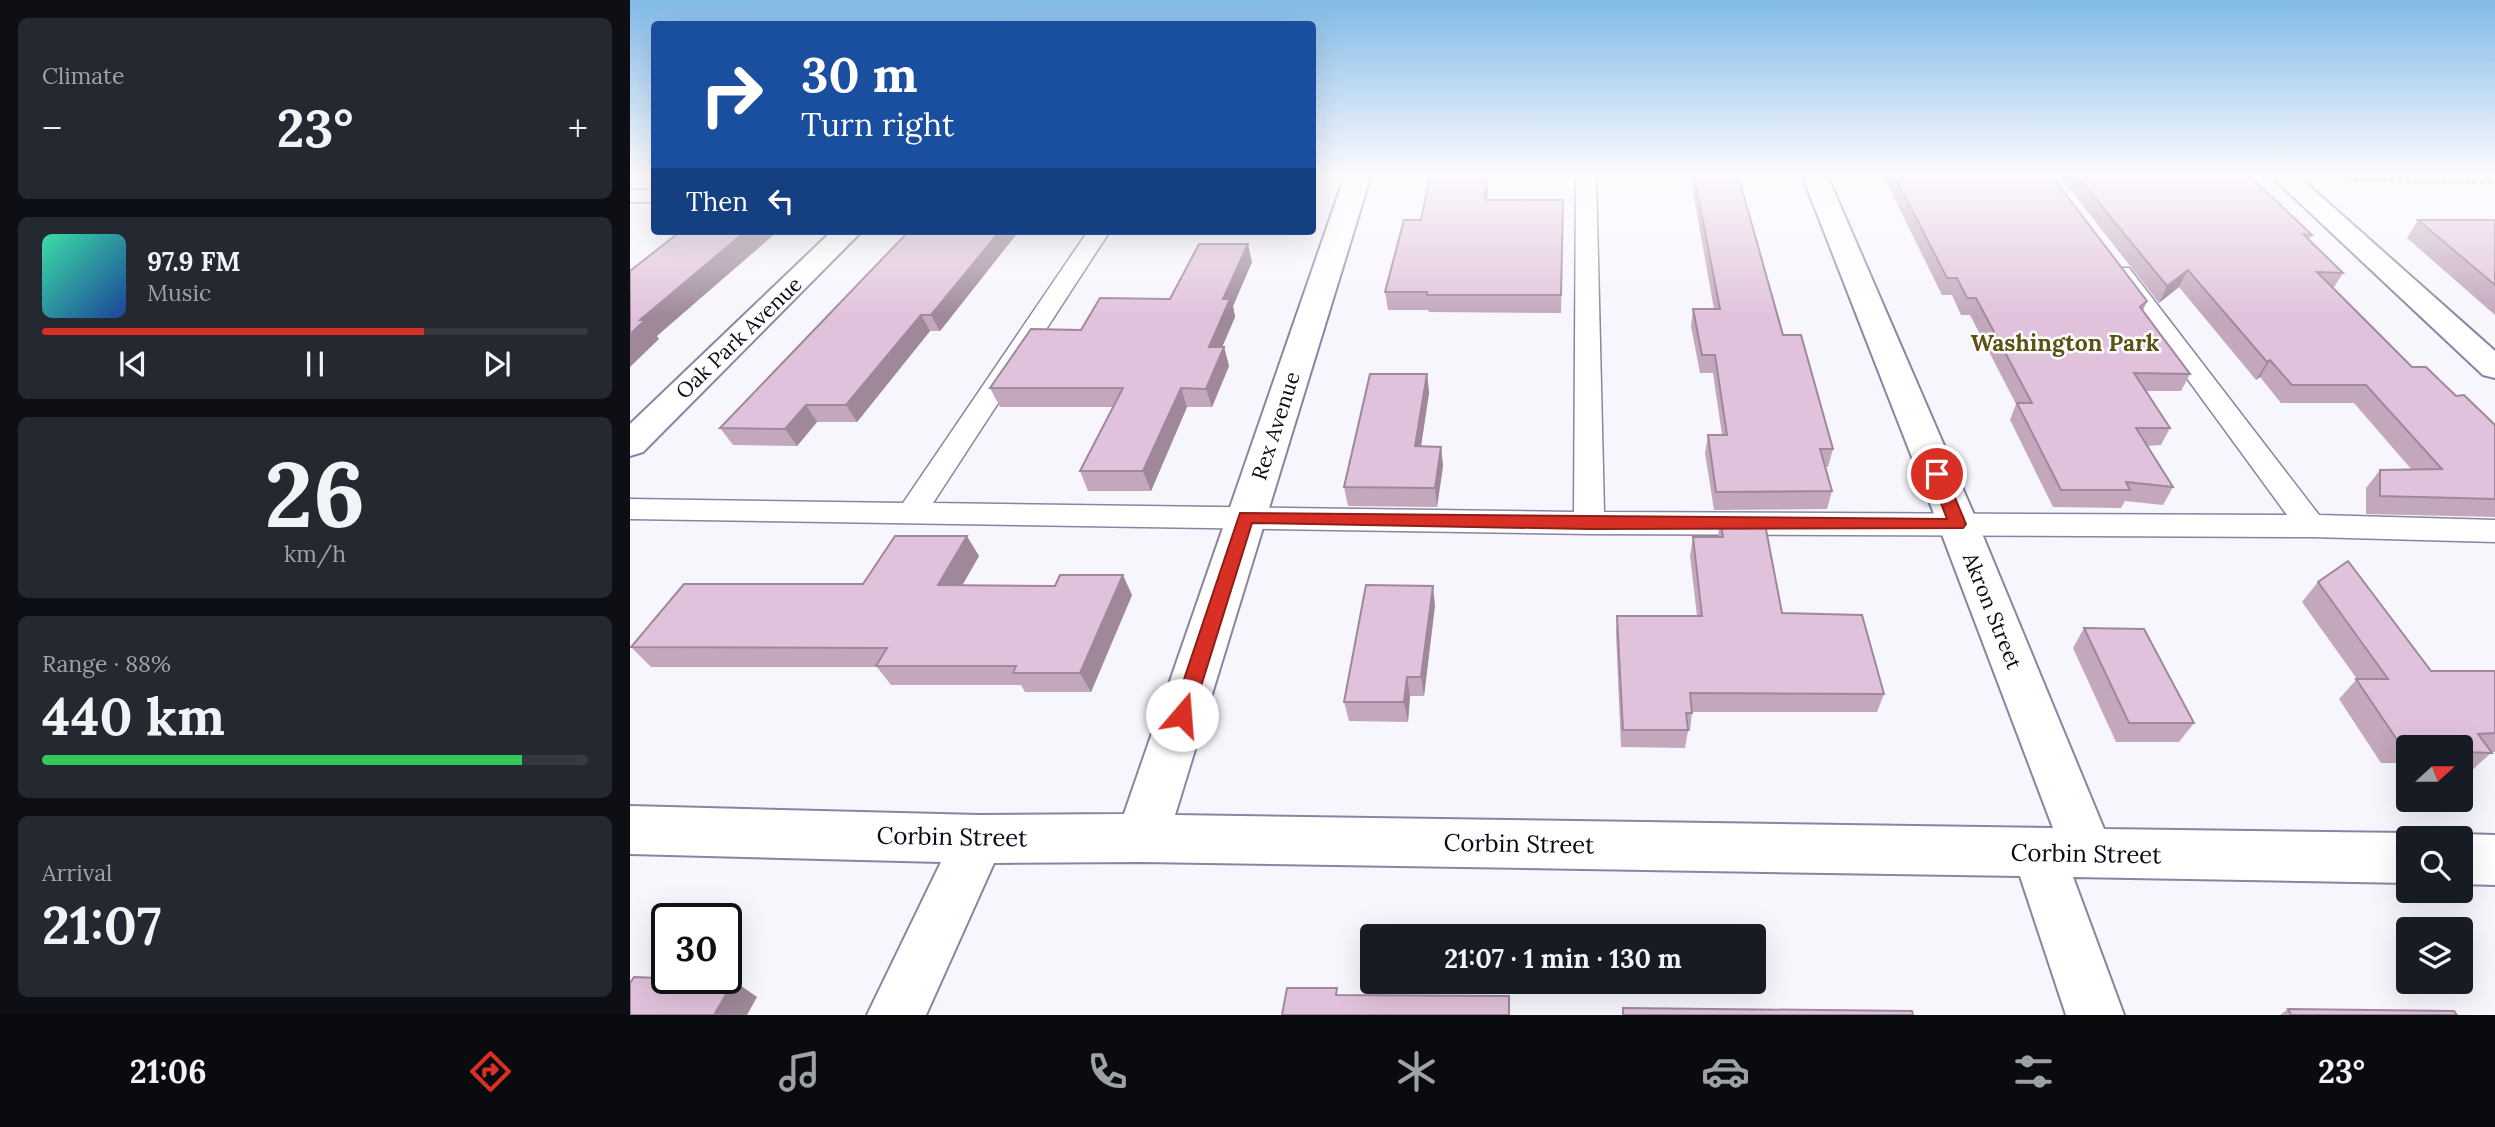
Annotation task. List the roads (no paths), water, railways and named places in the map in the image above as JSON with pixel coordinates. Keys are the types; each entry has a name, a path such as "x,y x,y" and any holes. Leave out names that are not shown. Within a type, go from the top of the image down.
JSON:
{"street":[{"name":"Rex Avenue","path":"1142,838 1342,222"},
{"name":"Akron Street","path":"1834,222 1958,524 2063,853 2095,1015"},
{"path":"2334,222 2495,368"},
{"name":"Oak Park Avenue","path":"630,444 844,235"},
{"name":"Corbin Street","path":"630,830 979,839 1142,838 2396,858"},
{"path":"896,1015 979,839"},
{"path":"2473,859 2495,860"}],"lane":[{"path":"1586,222 1589,523"},
{"path":"911,513 1096,235"},
{"path":"2108,255 2311,526"},
{"path":"630,509 1589,523 2311,526 2495,531"}],"district":[{"name":"Washington Park","path":"2065,343"}]}
